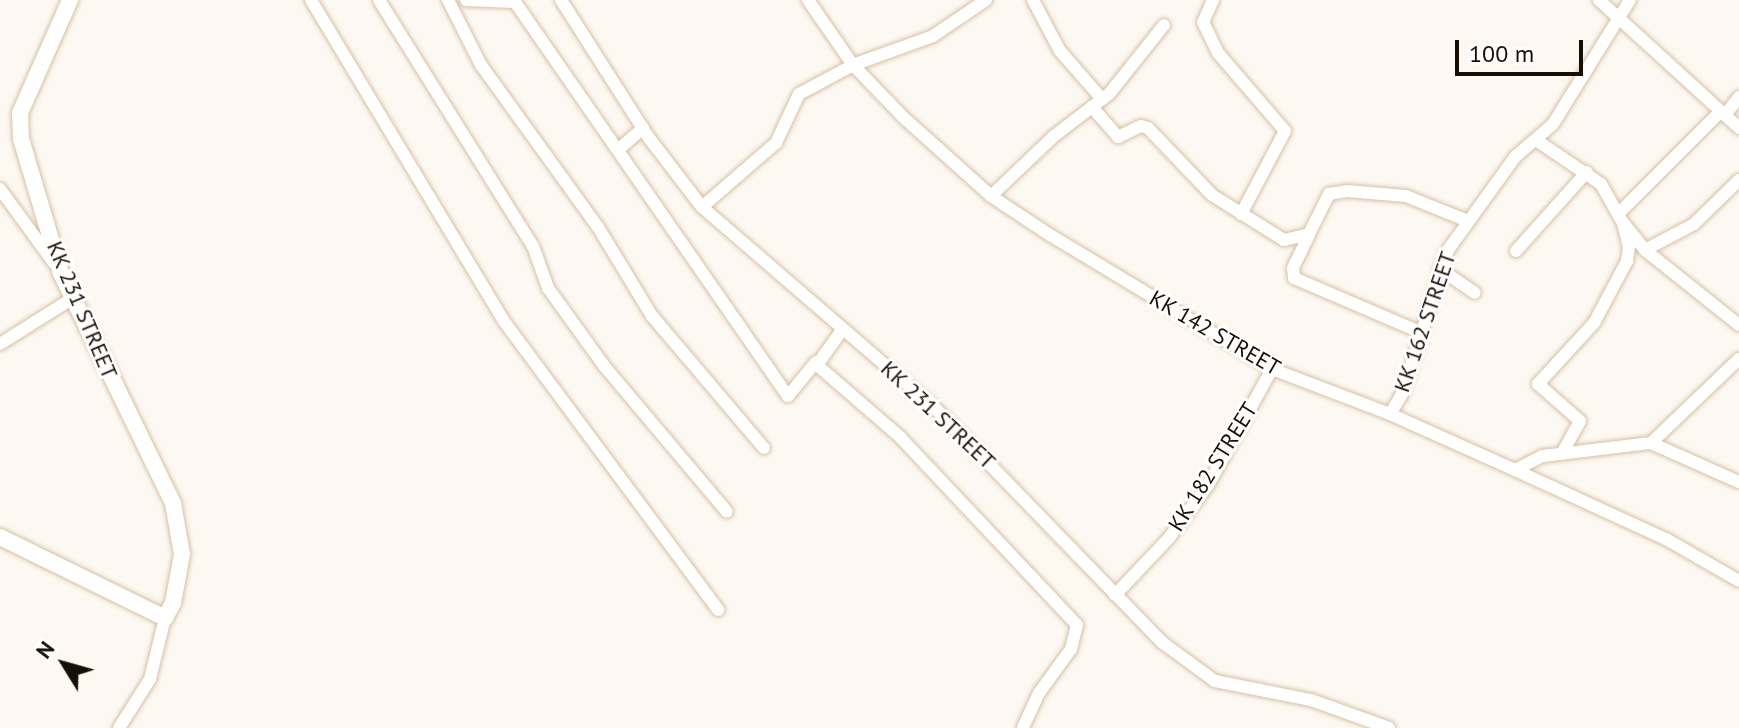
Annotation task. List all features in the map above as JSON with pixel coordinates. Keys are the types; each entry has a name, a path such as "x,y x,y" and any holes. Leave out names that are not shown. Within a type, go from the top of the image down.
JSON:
{"main road":[{"name":"KK 231 STREET","path":"70,0 34,73 19,126 61,273 173,503 182,554 178,586 165,618"},
{"path":"0,537 165,618"}],"street":[{"path":"311,0 503,320 718,610"},
{"path":"379,0 533,246 548,288 605,367 727,512"},
{"path":"448,0 481,65 598,227 652,316 764,448"},
{"path":"466,0 514,1 788,396 842,330"},
{"name":"KK 231 STREET","path":"561,0 643,128 702,207 934,407 1115,595 1207,677 1311,700 1389,728"},
{"name":"KK 142 STREET","path":"808,0 853,65 991,196 1272,369 1390,414 1515,470 1666,539 1739,581"},
{"path":"702,207 776,143 799,94 853,65 933,36 986,0"},
{"path":"1033,0 1060,51 1118,137 1141,126 1148,128 1212,195 1284,240 1309,234"},
{"path":"1213,0 1203,22 1218,53 1285,131 1241,214"},
{"path":"1599,0 1739,128"},
{"name":"KK 162 STREET","path":"1390,414 1402,394 1440,269 1468,221 1515,157 1536,140 1586,78 1630,0"},
{"path":"991,196 1097,103 1164,25"},
{"path":"1621,218 1739,97"},
{"path":"619,149 643,128"},
{"path":"1536,140 1601,184 1645,250 1739,325"},
{"path":"1516,251 1587,172"},
{"path":"1645,250 1694,224 1739,180"},
{"path":"0,189 61,273"},
{"path":"1420,332 1294,278 1293,268 1329,194 1347,191 1406,196 1468,221"},
{"path":"1562,453 1580,421 1538,384 1594,323 1627,261 1621,218"},
{"path":"1440,269 1475,293"},
{"path":"1,341 73,298"},
{"path":"1651,443 1739,359"},
{"path":"816,362 900,437 1077,625 1071,649 1039,693 1023,728"},
{"name":"KK 182 STREET","path":"1115,595 1169,538 1208,485 1272,369"},
{"path":"1515,470 1543,456 1651,443 1739,482"},
{"path":"119,728 150,679 165,618"}]}
